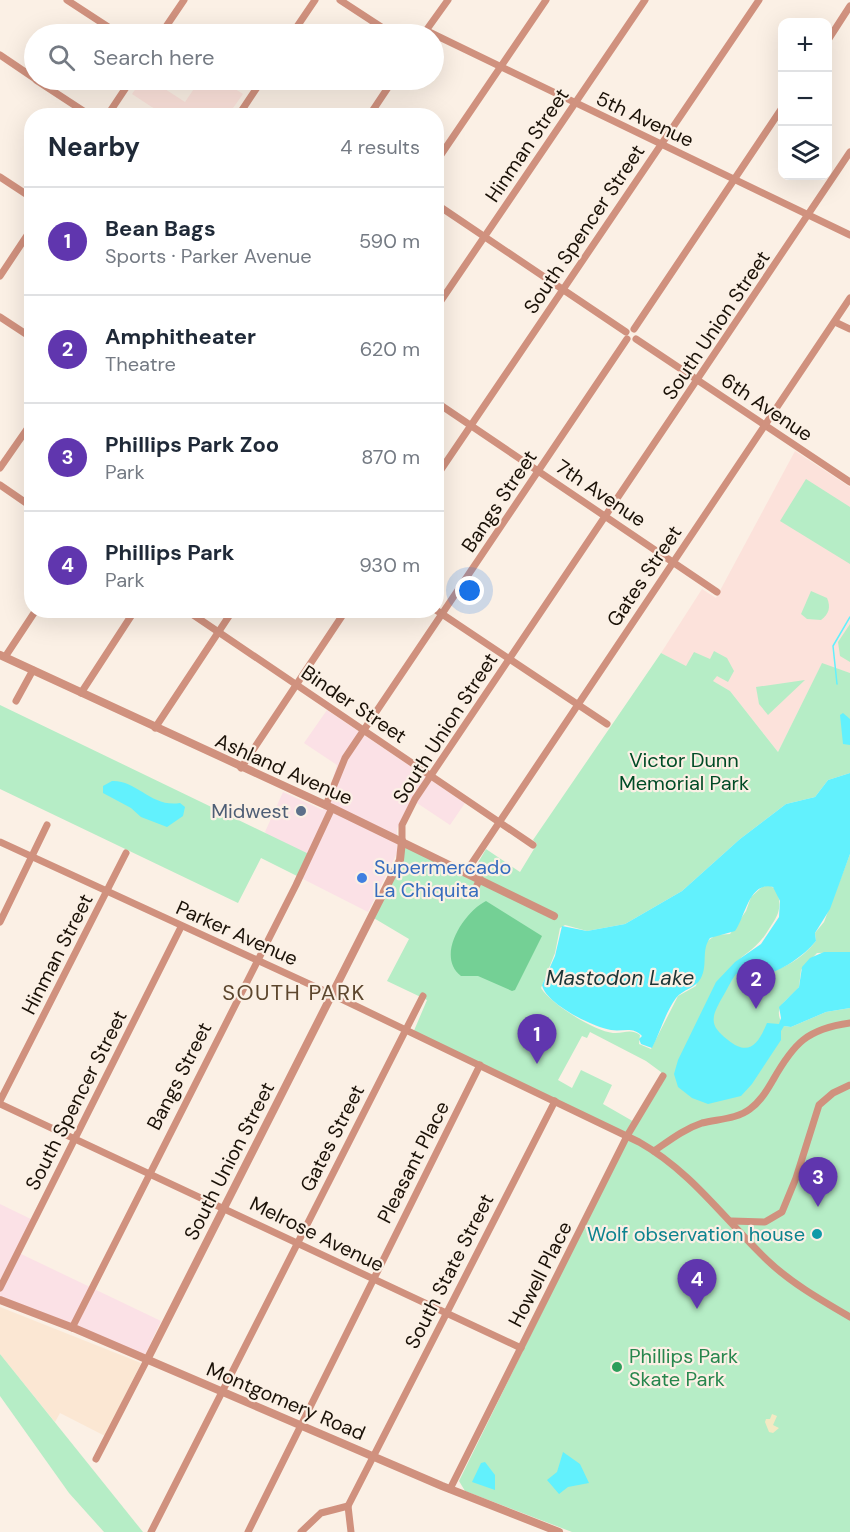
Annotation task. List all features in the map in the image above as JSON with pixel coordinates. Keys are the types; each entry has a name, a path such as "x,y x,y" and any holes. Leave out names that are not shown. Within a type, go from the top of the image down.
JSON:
{"street":[{"path":"67,0 104,24"},
{"path":"168,24 184,0"},
{"path":"299,24 315,0"},
{"path":"340,0 377,24"},
{"path":"431,24 448,0"},
{"path":"444,150 546,0"},
{"name":"Hinman Street","path":"444,296 645,0"},
{"name":"South Spencer Street","path":"444,465 759,0"},
{"path":"832,34 850,6"},
{"name":"5th Avenue","path":"444,42 850,235"},
{"path":"0,55 24,71"},
{"path":"52,90 79,108"},
{"path":"112,108 124,90"},
{"path":"243,108 255,90"},
{"path":"374,108 386,90"},
{"path":"627,335 634,329 778,115"},
{"name":"South Union Street","path":"96,1459 400,860 402,825 431,776 850,152"},
{"path":"0,177 24,193"},
{"path":"444,209 636,339 637,332 634,329"},
{"path":"0,276 24,240"},
{"name":"Gates Street","path":"466,872 850,298"},
{"path":"0,317 24,333"},
{"path":"834,322 850,329"},
{"name":"Bangs Street","path":"444,606 538,471 627,335"},
{"name":"6th Avenue","path":"636,339 850,482"},
{"name":"7th Avenue","path":"444,407 717,592"},
{"path":"0,468 24,434"},
{"path":"0,485 24,502"},
{"path":"444,616 607,724"},
{"path":"2,656 30,618"},
{"path":"81,693 130,618"},
{"name":"Binder Street","path":"197,618 533,845"},
{"path":"155,728 228,618"},
{"path":"241,768 341,618"},
{"name":"Bangs Street","path":"72,1328 258,960 329,806 339,769 436,618"},
{"name":"Ashland Avenue","path":"2,656 241,768 329,806 466,872 478,883 554,916"},
{"path":"16,701 33,670"},
{"path":"0,922 47,825"},
{"name":"Parker Avenue","path":"0,842 333,995 654,1151 683,1172 732,1221 752,1246 784,1275 850,1317"},
{"name":"Hinman Street","path":"0,1102 126,853"},
{"name":"South Spencer Street","path":"0,1288 181,927"},
{"name":"Gates Street","path":"151,1532 423,996"},
{"path":"654,1151 686,1129 734,1116 750,1109 764,1095 797,1043 813,1032 850,1023"},
{"name":"Pleasant Place","path":"248,1532 480,1065"},
{"name":"Howell Place","path":"450,1489 627,1136 663,1076"},
{"path":"732,1221 765,1222 782,1212 796,1179 819,1105 832,1093 850,1085"},
{"name":"South State Street","path":"348,1506 555,1101"},
{"name":"Melrose Avenue","path":"0,1102 521,1348"},
{"name":"Montgomery Road","path":"0,1300 72,1328 450,1489 559,1532"},
{"path":"300,1532 321,1513 348,1506 351,1532"}],"shaded area":[{"path":"135,90 166,90 185,102 193,90 237,90 243,94 233,108 153,108 132,94"},
{"path":"795,451 850,487 850,673 822,664 778,752 730,691 661,653 702,589 716,598"},
{"path":"327,710 465,803 450,825 411,799 397,829 397,853 368,912 301,878 265,832 283,792 323,810 337,765 304,743"},
{"path":"0,1204 35,1221 19,1253 161,1321 145,1355 0,1297"},
{"path":"0,1307 141,1363 105,1436 60,1413 55,1422 0,1354"}],"green space":[{"path":"806,479 850,507 850,564 780,521"},
{"path":"811,591 827,598 829,607 821,620 807,619 801,614"},
{"path":"850,624 850,662 840,656 838,642"},
{"name":"Victor Dunn Memorial Park","path":"714,651 727,658 734,671 728,682 717,676 713,681 730,691 778,752 822,663 850,673 850,773 828,780 815,797 786,804 740,839 682,891 625,924 587,931 565,925 560,928 555,953 541,988 563,1009 585,1022 613,1033 636,1033 640,1035 639,1044 651,1049 678,996 696,986 706,942 716,935 730,934 746,911 751,897 762,887 769,885 777,890 779,906 777,915 755,947 730,969 736,974 759,974 791,963 808,950 816,941 815,933 824,922 850,854 850,952 817,953 801,970 799,987 782,1005 779,1014 784,1026 791,1027 826,1012 850,1008 850,1532 572,1532 465,1491 459,1481 629,1135 413,1033 427,1000 387,981 409,939 372,917 400,860 402,841 472,873 486,849 520,872 537,844 533,840 661,653 686,666 694,652 710,659","holes":["590,1032 646,1061 661,1072 661,1086 636,1123 603,1104 612,1085 581,1070 572,1088 558,1080 582,1036 587,1038"]},
{"path":"805,680 768,715 759,704 756,687"},
{"path":"0,705 311,855 301,878 261,858 238,903 0,789"},
{"path":"486,901 542,936 515,990 512,991 478,976 461,976 454,967 451,957 455,935 469,915"},
{"path":"0,1354 143,1532 104,1532 69,1493 0,1396"}],"sand":[{"path":"772,1414 777,1416 773,1425 779,1428 773,1433 769,1432 765,1422"}],"water":[{"path":"843,713 850,719 850,745 843,744 840,715"},
{"name":"Mastodon Lake","path":"850,773 850,854 830,909 815,933 816,941 796,959 780,969 755,977 736,974 715,1011 714,1022 718,1030 736,1045 748,1048 753,1045 761,1036 767,1023 779,1024 781,1018 779,1007 799,987 802,967 810,958 824,952 850,952 850,1008 826,1012 791,1027 784,1026 781,1031 781,1040 752,1084 741,1096 708,1104 692,1098 678,1087 674,1074 678,1060 716,982 735,962 761,944 779,917 780,901 773,887 765,887 753,895 735,931 710,938 706,947 701,978 676,998 652,1048 641,1044 639,1039 642,1036 635,1031 603,1028 571,1014 545,992 542,985 555,956 562,926 587,931 625,924 682,891 740,839 786,804 815,797 828,780"},
{"path":"112,781 129,785 161,802 180,803 185,807 183,816 167,827 141,817 131,808 103,793 103,786"},
{"path":"563,1452 580,1464 589,1483 568,1487 559,1494 547,1480 557,1472"},
{"path":"485,1462 495,1475 495,1490 472,1482 481,1463"}],"waterway":[{"path":"837,684 833,646 850,617"}],"place":[{"name":"Midwest","path":"301,811"},
{"name":"Supermercado La Chiquita","path":"362,878"},
{"name":"Amphitheater","path":"756,1009"},
{"name":"Bean Bags","path":"537,1064"},
{"name":"Phillips Park Zoo","path":"818,1207"},
{"name":"Wolf observation house","path":"817,1234"},
{"name":"Phillips Park","path":"697,1309"},
{"name":"Phillips Park Skate Park","path":"617,1367"}],"district":[{"name":"SOUTH PARK","path":"294,992"}]}
